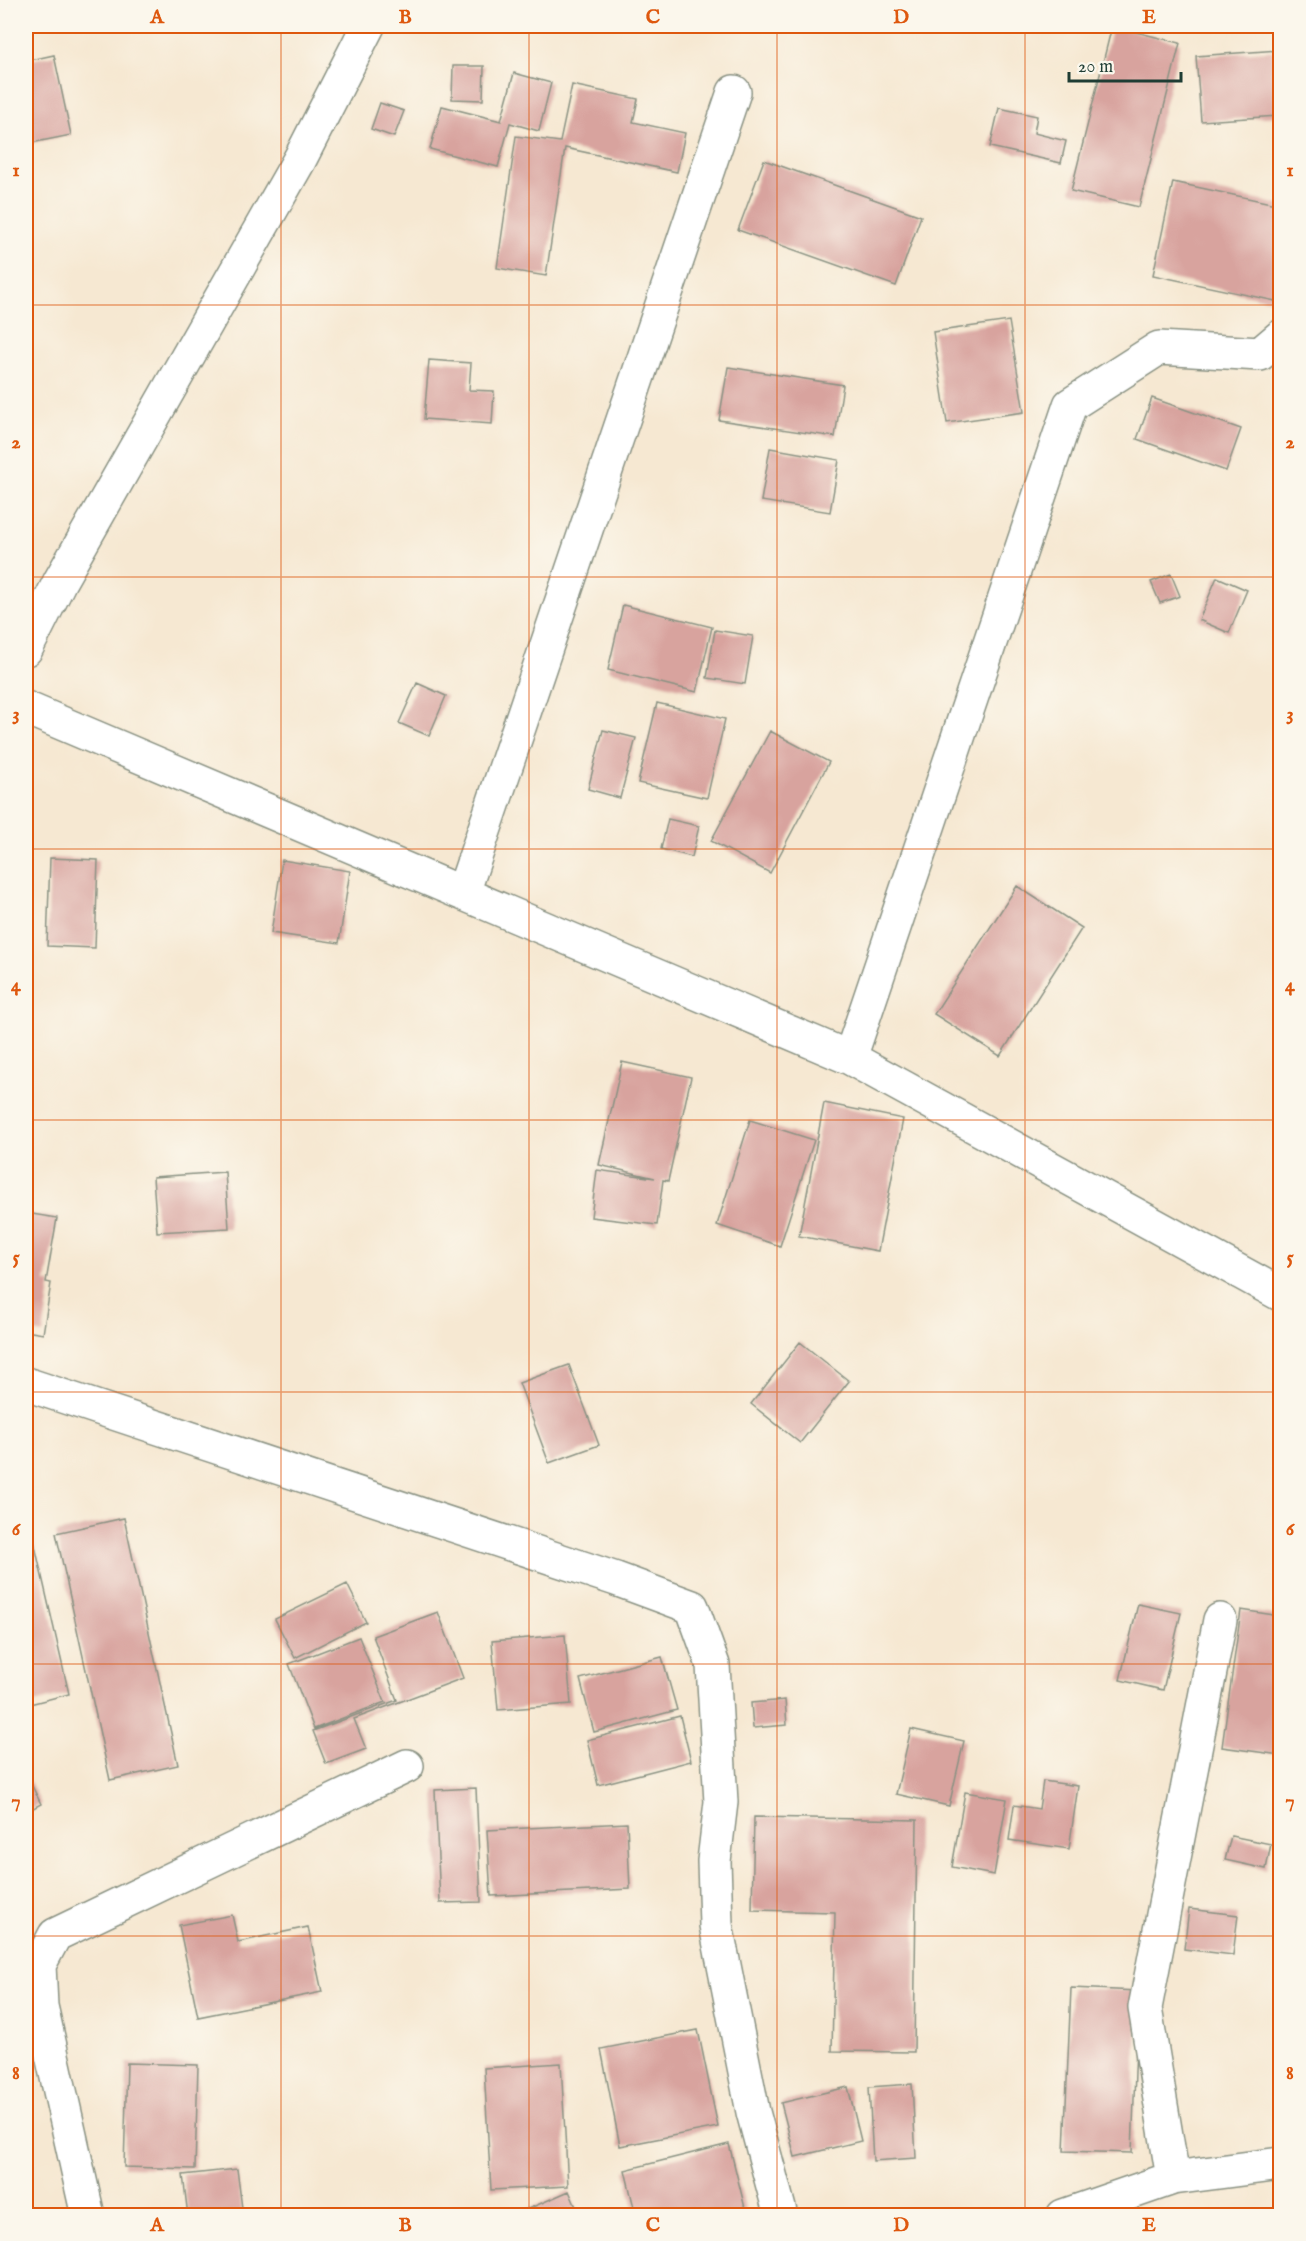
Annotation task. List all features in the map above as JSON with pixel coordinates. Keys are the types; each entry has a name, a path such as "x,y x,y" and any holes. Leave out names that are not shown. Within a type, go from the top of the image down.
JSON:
{"street":[{"path":"26,649 60,581 300,159 368,26"},
{"path":"463,893 734,92"},
{"path":"850,1058 1070,405 1159,348 1260,354 1281,337"},
{"path":"27,712 463,893 850,1058 1281,1294"},
{"path":"26,1384 616,1578 692,1607 713,1665 721,1802 714,1861 716,1925 753,2112 781,2216"},
{"path":"1173,2178 1145,2008 1220,1620"},
{"path":"88,2216 40,2006 39,1965 55,1935 407,1766"},
{"path":"1064,2216 1173,2178 1281,2164"}],"building":[{"path":"1112,26 1180,43 1139,207 1071,191"},
{"path":"1280,50 1280,116 1201,121 1196,56"},
{"path":"54,55 71,135 26,144 26,61"},
{"path":"453,66 484,66 483,100 452,99"},
{"path":"514,73 551,83 539,131 510,123 498,167 430,149 442,106 501,121"},
{"path":"572,85 638,99 633,122 685,133 677,172 565,148 546,276 497,268 516,136 560,142"},
{"path":"380,103 404,111 394,137 371,129"},
{"path":"999,108 1037,116 1034,133 1066,141 1061,163 990,147"},
{"path":"764,160 921,216 896,286 738,230"},
{"path":"1173,182 1280,205 1280,302 1153,275"},
{"path":"1009,321 1024,412 947,423 933,332"},
{"path":"429,360 471,363 469,390 494,391 492,424 424,419"},
{"path":"728,367 843,385 835,437 719,420"},
{"path":"1152,398 1241,429 1226,471 1137,439"},
{"path":"770,448 839,460 830,512 761,501"},
{"path":"1171,574 1180,596 1160,603 1151,582"},
{"path":"1217,577 1247,590 1229,633 1199,620"},
{"path":"623,605 712,627 697,692 608,670"},
{"path":"715,630 753,636 745,684 707,678"},
{"path":"417,683 446,696 429,736 399,723"},
{"path":"657,703 725,719 707,798 638,783"},
{"path":"603,730 636,738 620,798 588,789"},
{"path":"770,731 829,762 770,873 711,841"},
{"path":"668,819 699,826 692,857 661,849"},
{"path":"50,858 98,860 95,948 47,946"},
{"path":"282,860 350,871 339,943 271,933"},
{"path":"1017,886 1082,928 1000,1056 934,1014"},
{"path":"622,1062 691,1077 668,1181 663,1180 657,1225 591,1217 597,1170 655,1178 599,1165"},
{"path":"824,1103 903,1119 878,1251 799,1236"},
{"path":"750,1120 814,1140 780,1246 717,1225"},
{"path":"225,1172 229,1228 157,1232 153,1177"},
{"path":"26,1213 57,1218 46,1282 51,1283 43,1334 26,1331"},
{"path":"800,1342 849,1381 800,1443 751,1404"},
{"path":"569,1365 599,1445 549,1463 519,1383"},
{"path":"124,1518 178,1765 110,1780 56,1533"},
{"path":"30,1524 69,1694 26,1705 26,1525"},
{"path":"347,1584 366,1622 295,1658 275,1619"},
{"path":"1138,1604 1181,1613 1163,1690 1120,1680"},
{"path":"1241,1610 1280,1616 1280,1755 1222,1747"},
{"path":"438,1612 463,1678 354,1719 366,1749 326,1764 313,1731 397,1700 373,1636"},
{"path":"565,1635 571,1704 498,1710 492,1641"},
{"path":"359,1637 385,1702 314,1729 289,1664"},
{"path":"662,1657 677,1710 594,1732 580,1679"},
{"path":"785,1700 787,1725 753,1728 751,1703"},
{"path":"680,1716 691,1761 598,1785 587,1740"},
{"path":"911,1729 964,1741 949,1806 896,1794"},
{"path":"26,1774 41,1804 26,1812"},
{"path":"1043,1781 1078,1786 1069,1849 1009,1840 1014,1805 1039,1809"},
{"path":"476,1788 481,1902 440,1903 435,1790"},
{"path":"965,1792 1007,1799 994,1875 952,1867"},
{"path":"754,1817 917,1820 914,2052 832,2051 835,1912 752,1910"},
{"path":"627,1823 630,1889 491,1896 487,1830"},
{"path":"1231,1836 1271,1844 1266,1869 1225,1860"},
{"path":"1189,1909 1238,1915 1233,1955 1184,1949"},
{"path":"232,1915 238,1942 308,1927 322,1992 198,2017 179,1925"},
{"path":"1279,1956 1280,2042 1274,2042"},
{"path":"1071,1988 1138,1991 1132,2153 1064,2151"},
{"path":"698,2030 718,2127 620,2146 601,2049"},
{"path":"127,2063 198,2065 195,2169 124,2167"},
{"path":"561,2063 568,2186 491,2190 484,2068"},
{"path":"912,2084 916,2158 873,2161 869,2087"},
{"path":"848,2087 861,2141 795,2157 781,2103"},
{"path":"729,2144 747,2216 636,2216 625,2170"},
{"path":"237,2169 243,2216 188,2216 183,2175"},
{"path":"569,2191 580,2216 512,2216"}]}
